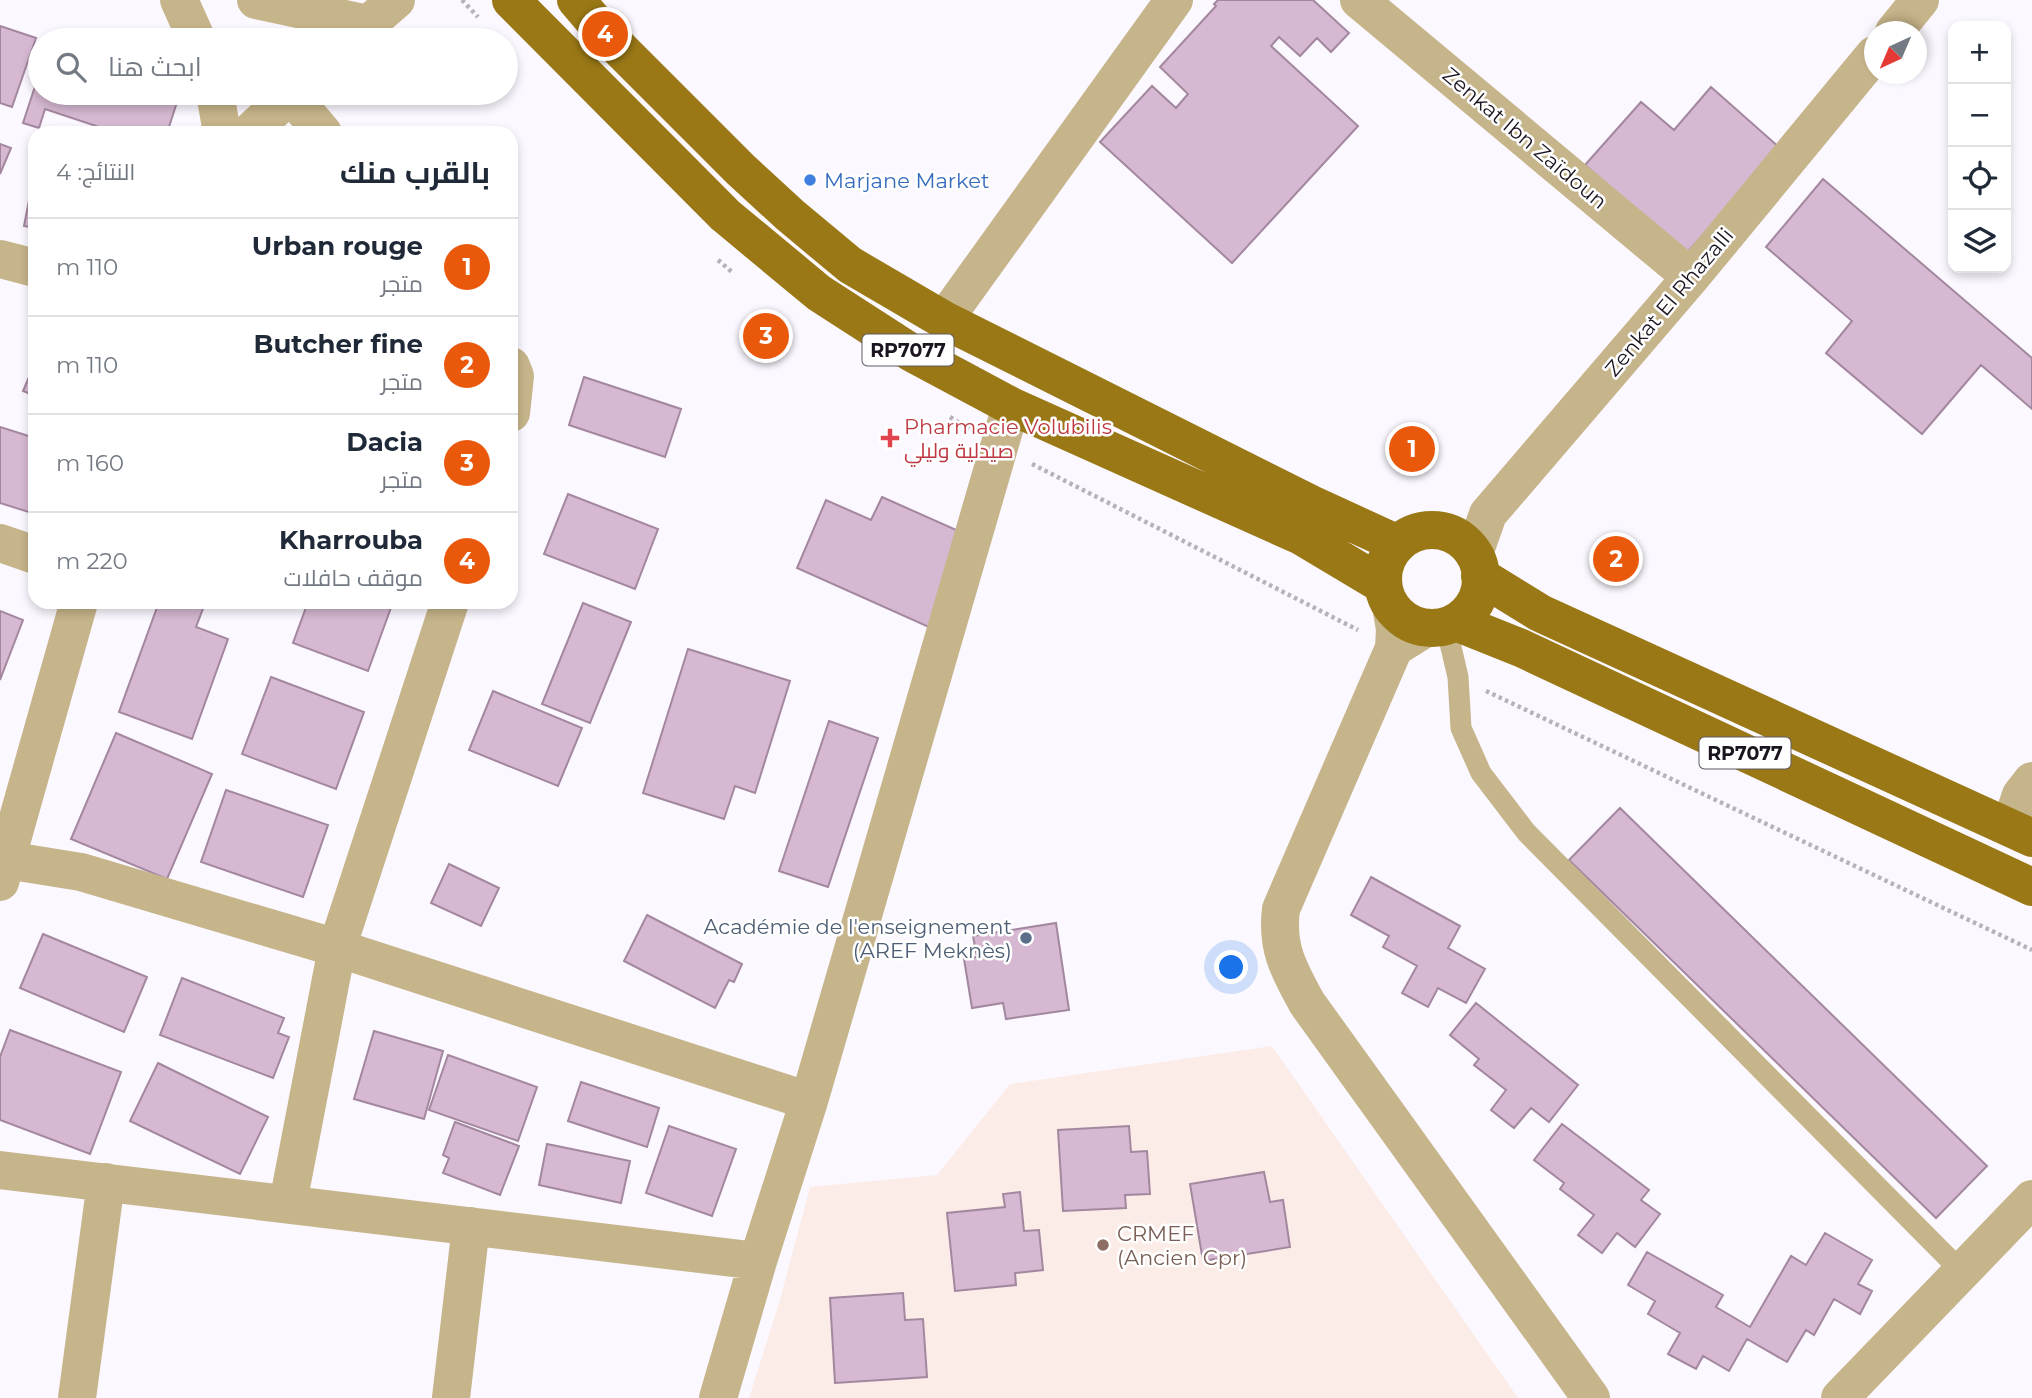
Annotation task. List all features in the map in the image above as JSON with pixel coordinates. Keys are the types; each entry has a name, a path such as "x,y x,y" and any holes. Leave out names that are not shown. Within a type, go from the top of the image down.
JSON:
{"main road":[{"name":"RP7077","path":"511,0 725,215 819,293 890,339 1011,406 1301,536 1387,596 1411,624 1443,625 1521,648 2032,887"},
{"name":"RP7077","path":"576,0 605,34 741,170 790,215 850,265 944,320 1311,504 1398,544 1416,532 1443,530 1466,543 1477,565 1540,613 2021,833"},
{"path":"1387,596 1387,558 1398,544"},
{"path":"1443,625 1467,613 1476,601 1480,588 1477,565"}],"street":[{"path":"179,0 192,28"},
{"path":"256,0 372,21"},
{"path":"944,320 1174,0"},
{"name":"Zenkat Ibn Zaïdoun","path":"1359,0 1691,277"},
{"path":"1903,21 1920,0"},
{"name":"Zenkat El Rhazalli","path":"1477,565 1488,514 1691,277 1864,67"},
{"path":"217,105 221,126"},
{"path":"257,126 279,105"},
{"path":"300,105 317,126"},
{"path":"0,259 28,266"},
{"path":"718,1398 809,1101 1011,406"},
{"path":"0,543 28,553"},
{"path":"1387,596 1395,629 1394,648 1281,909 1278,930 1287,966 1307,1003 1591,1398"},
{"path":"77,609 2,867 81,872 337,948 809,1101"},
{"path":"288,1203 337,948 448,609"},
{"path":"1394,648 1443,625"},
{"path":"2021,833 2021,795 2032,781"},
{"path":"0,1170 758,1261"},
{"path":"77,1398 106,1182"},
{"path":"1840,1398 2032,1199"},
{"path":"451,1398 471,1226"}],"lane":[{"path":"1443,625 1458,677 1461,729 1480,773 1526,832 1963,1273"}],"path":[{"path":"998,447 1394,648"},
{"path":"1458,677 2032,950"}],"shaded area":[{"name":"CRMEF (Ancien Cpr)","path":"1272,1046 1518,1398 749,1398 779,1303 810,1187 937,1175 1010,1084"}],"building":[{"path":"1218,0 1313,0 1349,33 1331,52 1317,38 1300,56 1279,37 1271,46 1358,126 1232,263 1100,142 1152,86 1176,108 1188,94 1160,67 1216,6 1214,4"},
{"path":"0,26 28,35 28,61 12,107 0,103"},
{"path":"1711,87 1780,148 1686,254 1585,165 1641,102 1674,130"},
{"path":"29,105 176,105 169,126 96,126 45,109 40,126 23,123"},
{"path":"0,144 11,148 0,174"},
{"path":"1823,179 2032,358 2032,409 1981,365 1922,434 1826,353 1852,321 1766,247"},
{"path":"28,206 28,227 24,226"},
{"path":"584,377 681,409 665,457 569,425"},
{"path":"28,379 28,393 23,391"},
{"path":"0,427 28,436 28,512 0,503"},
{"path":"568,494 658,529 635,589 544,554"},
{"path":"882,497 972,537 931,628 797,568 826,500 871,520"},
{"path":"583,603 631,622 590,723 542,704"},
{"path":"156,609 203,609 196,627 228,639 192,739 119,712"},
{"path":"305,609 390,609 368,671 293,643"},
{"path":"0,611 23,620 0,680"},
{"path":"688,649 790,681 755,793 735,786 724,819 643,793"},
{"path":"271,677 364,712 336,789 242,754"},
{"path":"493,691 582,728 558,786 469,750"},
{"path":"829,721 878,738 828,887 779,871"},
{"path":"116,733 212,774 167,879 71,839"},
{"path":"226,790 328,825 303,897 201,862"},
{"path":"1620,808 1987,1166 1936,1218 1569,860"},
{"path":"449,864 499,888 481,926 431,903"},
{"path":"1371,877 1460,926 1448,948 1485,969 1466,1003 1438,988 1428,1007 1402,993 1417,966 1383,947 1389,936 1351,915"},
{"path":"647,915 742,964 734,982 729,980 715,1008 624,961"},
{"path":"1056,923 1069,1010 1006,1019 1003,1003 972,1008 964,959 977,957 973,936"},
{"path":"43,934 147,977 124,1032 20,988"},
{"path":"182,978 284,1018 278,1033 289,1037 273,1078 160,1035"},
{"path":"1476,1003 1578,1085 1549,1122 1531,1108 1514,1128 1491,1110 1506,1090 1474,1065 1479,1059 1450,1035"},
{"path":"10,1030 121,1072 90,1154 0,1120 0,1057"},
{"path":"374,1031 443,1051 424,1119 354,1099"},
{"path":"448,1055 537,1087 518,1141 429,1110"},
{"path":"158,1063 268,1117 240,1174 130,1121"},
{"path":"581,1082 659,1108 647,1147 568,1121"},
{"path":"455,1122 519,1146 500,1195 443,1173 449,1158 443,1155"},
{"path":"1562,1124 1649,1190 1641,1200 1660,1214 1635,1247 1617,1233 1602,1253 1578,1235 1594,1215 1560,1189 1564,1183 1534,1160"},
{"path":"669,1126 736,1149 712,1216 646,1193"},
{"path":"1129,1126 1131,1152 1147,1151 1150,1194 1125,1195 1126,1208 1063,1211 1058,1130"},
{"path":"547,1144 630,1161 621,1203 539,1185"},
{"path":"1264,1172 1270,1202 1283,1200 1290,1247 1203,1261 1190,1184"},
{"path":"1020,1192 1024,1231 1039,1230 1043,1270 1015,1273 1016,1285 955,1291 947,1213 1005,1207 1003,1194"},
{"path":"1825,1233 1872,1260 1858,1284 1872,1291 1860,1314 1834,1299 1814,1335 1806,1330 1787,1362 1747,1339 1729,1371 1703,1356 1696,1369 1668,1354 1680,1333 1648,1314 1655,1301 1628,1285 1647,1252 1723,1295 1716,1307 1750,1327 1791,1256 1806,1265"},
{"path":"903,1293 905,1320 923,1319 927,1377 835,1383 830,1298"}],"place":[{"name":"Kharrouba","path":"605,34"},
{"name":"Marjane Market","path":"810,180"},
{"name":"Dacia","path":"766,336"},
{"name":"Pharmacie Volubilis صيدلية وليلي","path":"890,438"},
{"name":"Urban rouge","path":"1412,449"},
{"name":"Butcher fine","path":"1616,559"},
{"name":"Académie de l'enseignement (AREF Meknès)","path":"1026,938"},
{"name":"CRMEF (Ancien Cpr)","path":"1103,1245"}]}
